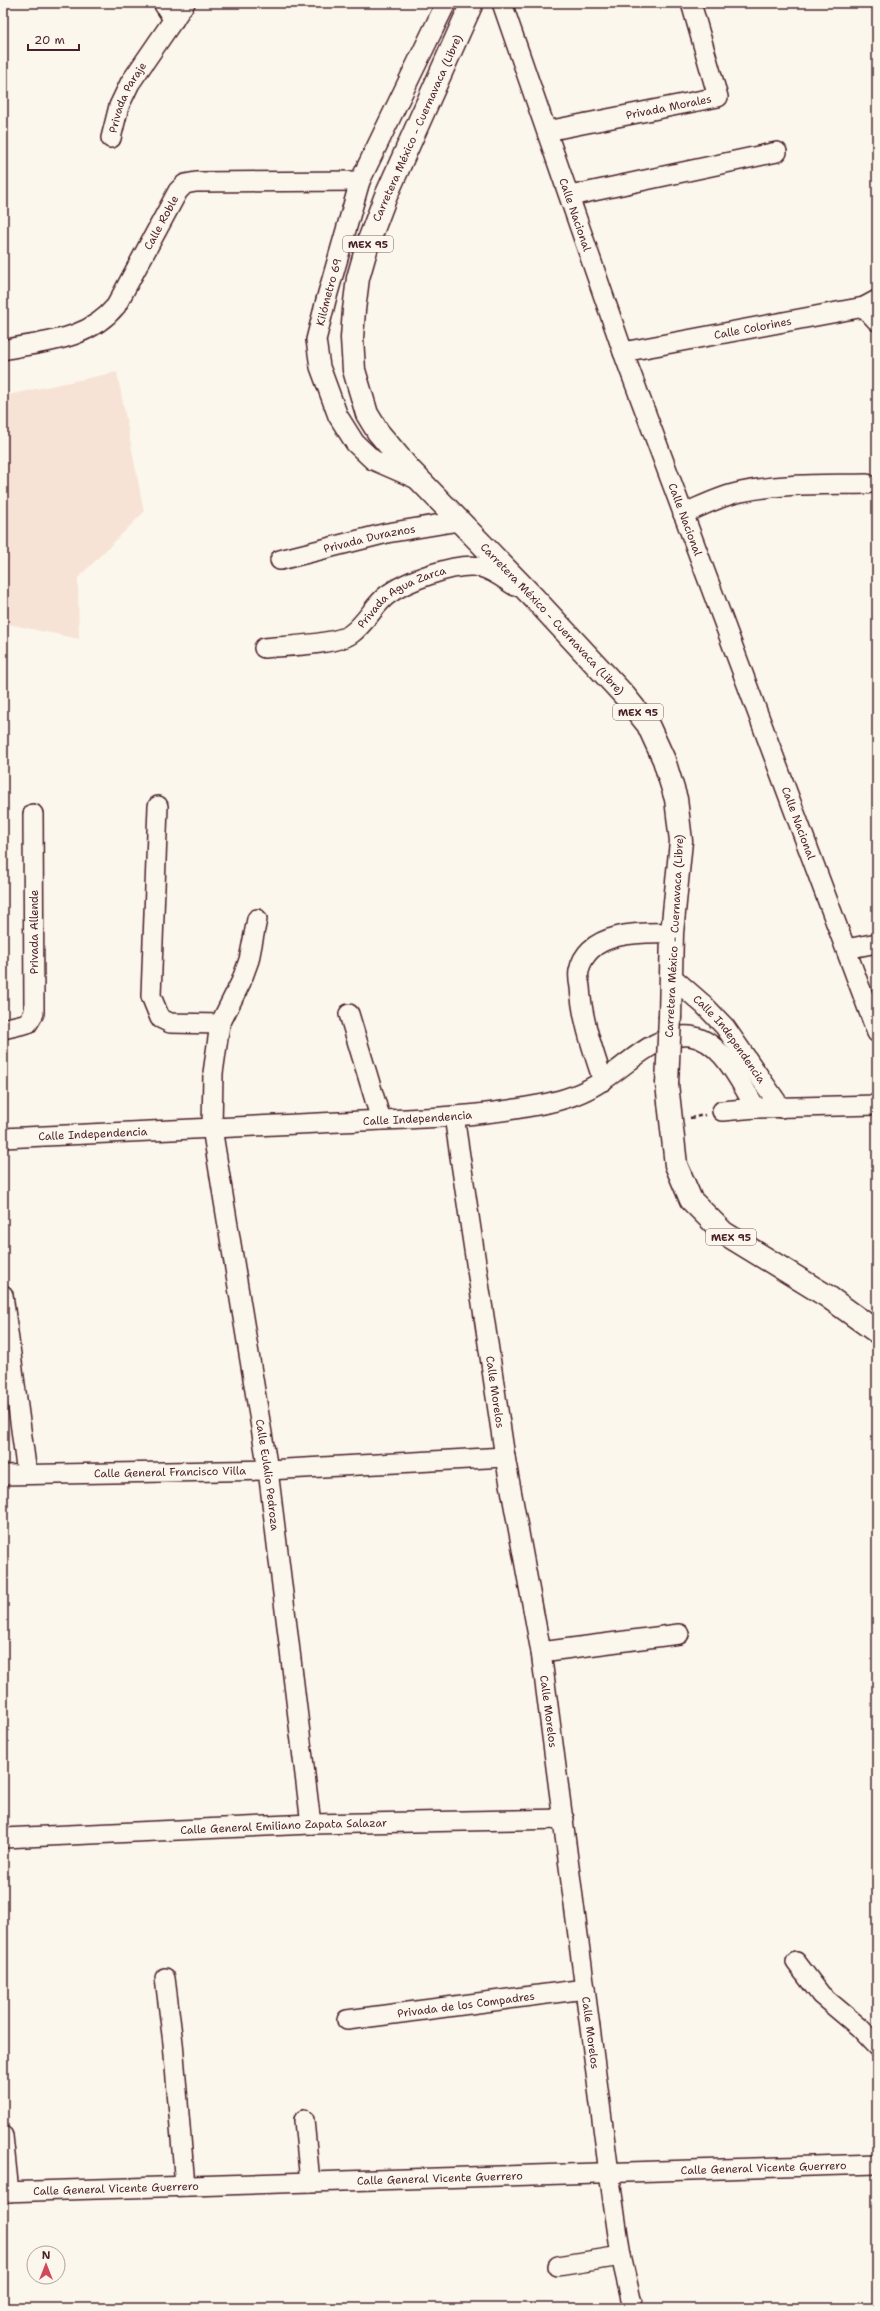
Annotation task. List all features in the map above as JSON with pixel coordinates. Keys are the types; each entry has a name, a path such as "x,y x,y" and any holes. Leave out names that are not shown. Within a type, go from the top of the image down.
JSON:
{"main road":[{"name":"Carretera México - Cuernavaca (Libre)","path":"472,3 385,198 368,243 358,278 352,338 354,370 367,414 378,432 408,469 424,482 624,695 648,725 664,760 676,799 681,841 672,933 672,977 667,1084 676,1165 691,1200 724,1233 827,1296 877,1332"}],"street":[{"path":"163,3 174,20"},
{"name":"Privada Paraje","path":"111,138 118,106 130,83 185,3"},
{"name":"Kilómetro 69","path":"424,482 373,460 355,443 338,416 320,367 316,340 360,181 446,3"},
{"name":"Calle Nacional","path":"502,3 570,196 622,352 877,1033"},
{"name":"Privada Morales","path":"547,131 718,98 691,3"},
{"path":"570,196 777,152"},
{"name":"Calle Roble","path":"3,350 86,331 105,319 116,306 178,191 185,184 196,182 360,181"},
{"name":"Calle Colorines","path":"622,352 870,304 877,321"},
{"path":"683,514 718,498 740,492 773,487 867,484"},
{"name":"Privada Duraznos","path":"280,560 387,533 459,521"},
{"name":"Privada Agua Zarca","path":"264,648 337,640 350,635 386,597 400,587 417,580 467,565 481,567 493,572 535,599"},
{"path":"158,806 151,996 160,1018 170,1023 220,1024"},
{"name":"Privada Allende","path":"3,1029 28,1023 34,1013 33,814"},
{"name":"Calle Eulalio Pedroza","path":"257,919 249,960 241,982 220,1024 214,1073 212,1128 268,1470 311,1824"},
{"path":"603,1081 585,1024 579,971 588,954 606,940 624,934 672,933"},
{"path":"846,949 877,942"},
{"name":"Calle Independencia","path":"672,977 726,1027 781,1108"},
{"path":"349,1014 381,1120"},
{"name":"Calle Independencia","path":"3,1138 454,1116 538,1105 579,1095 603,1081 636,1055 661,1041 688,1036 701,1038 718,1048 756,1108"},
{"path":"722,1111 756,1108 877,1105"},
{"name":"Calle Morelos","path":"454,1116 504,1457 541,1652 609,2173 621,2256 633,2308"},
{"path":"3,1295 27,1474"},
{"name":"Calle General Francisco Villa","path":"3,1475 268,1470 504,1457"},
{"path":"541,1652 680,1634"},
{"name":"Calle General Emiliano Zapata Salazar","path":"3,1838 311,1824 564,1819"},
{"path":"796,1962 821,1995 859,2027 877,2046"},
{"path":"164,1978 173,2043 185,2186"},
{"name":"Privada de los Compadres","path":"347,2020 585,1989"},
{"path":"304,2120 310,2182"},
{"path":"3,2136 6,2192"},
{"name":"Calle General Vicente Guerrero","path":"6,2192 877,2164"},
{"path":"558,2266 621,2256"}],"shaded area":[{"path":"117,372 144,512 78,578 79,639 3,623 3,396"}]}
